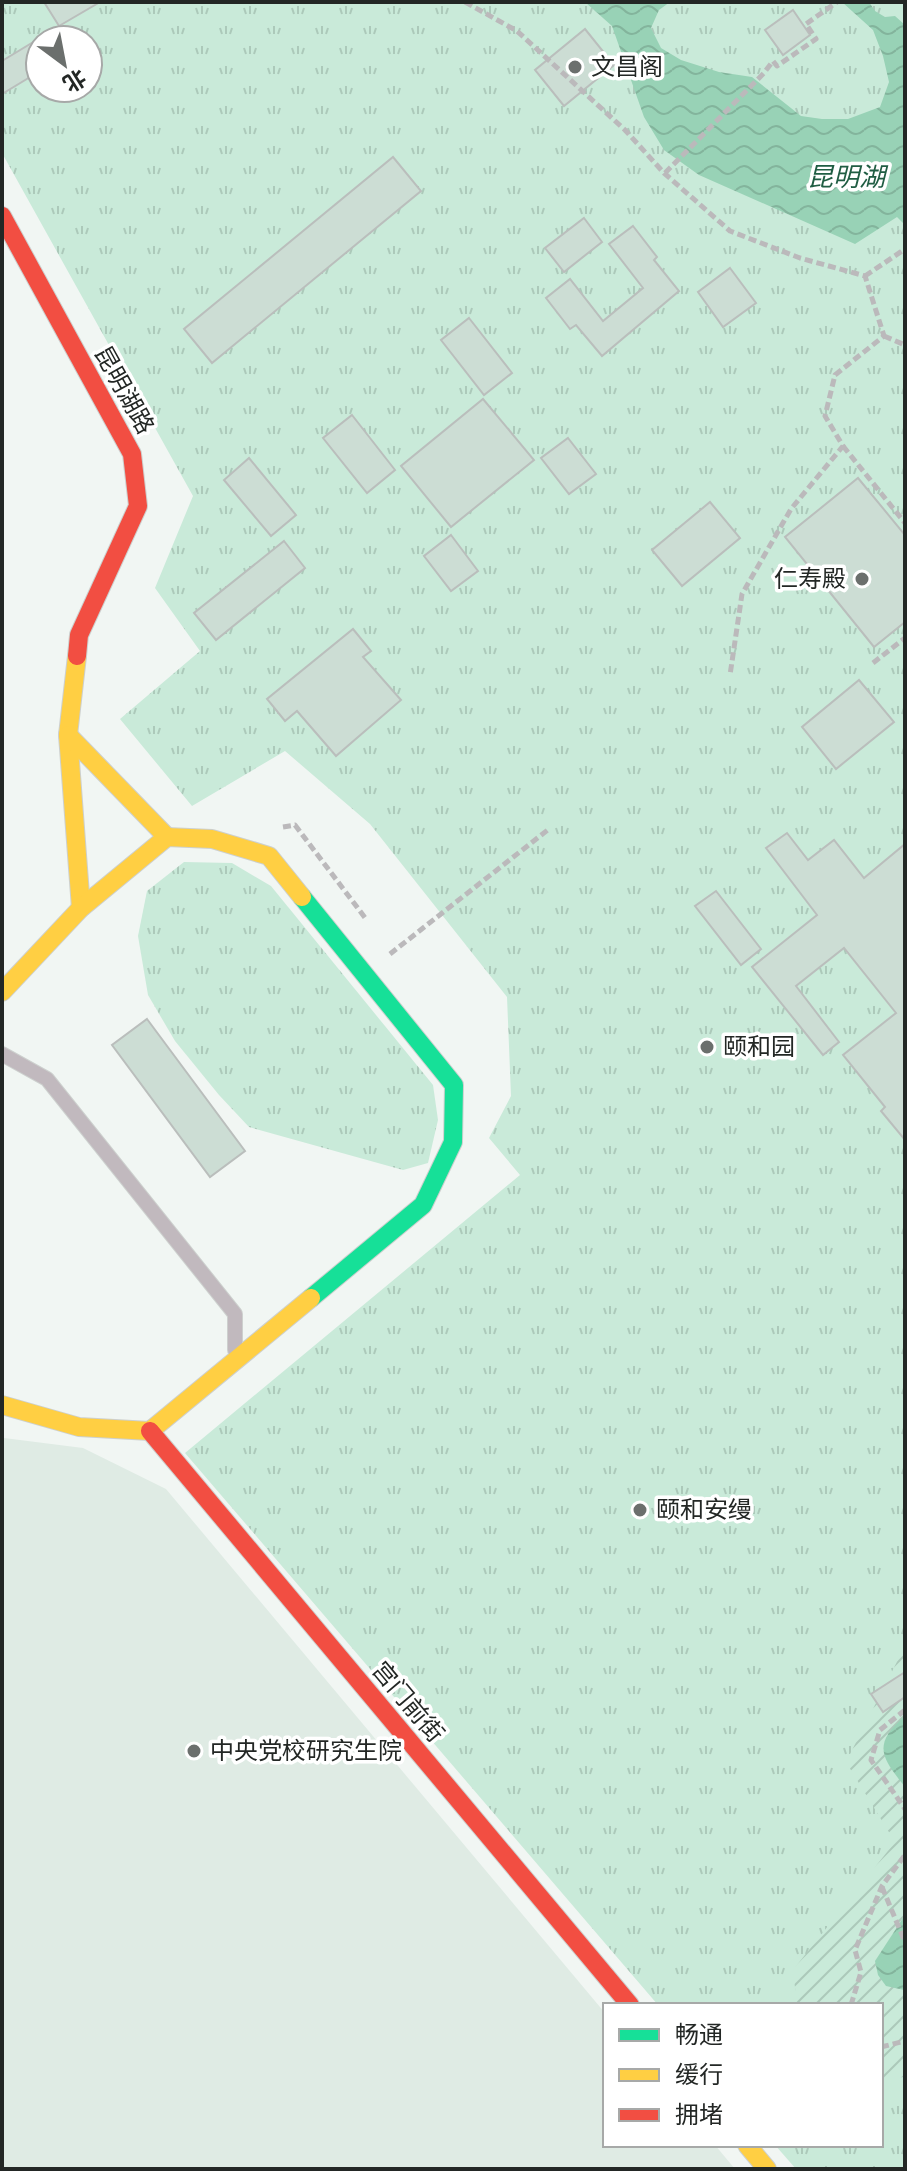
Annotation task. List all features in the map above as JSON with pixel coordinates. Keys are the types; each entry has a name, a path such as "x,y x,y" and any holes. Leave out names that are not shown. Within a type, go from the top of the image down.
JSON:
{"street":[{"name":"昆明湖路","path":"2,216 132,454 138,506 79,635 68,735 81,908"},
{"path":"68,735 167,837"},
{"path":"2,992 81,908 167,837 212,839 269,856 454,1085 453,1142 423,1205 150,1431 79,1427 2,1405"},
{"name":"宫门前街","path":"150,1431 628,2003"},
{"path":"749,2147 767,2169"}],"lane":[{"path":"2,1054 47,1079 235,1314 235,1359"}],"path":[{"path":"465,2 517,31 625,130 664,173 730,231 800,258 865,276 905,249"},
{"path":"664,173 773,61 777,66 816,39 806,24 837,2"},
{"path":"865,276 884,336 905,345"},
{"path":"884,336 835,375 825,416 843,446 905,523"},
{"path":"730,675 742,594 791,509 843,446"},
{"path":"873,663 905,638"},
{"path":"364,974 549,829"},
{"path":"905,1710 880,1730 871,1760 905,1809"},
{"path":"852,2003 861,1972 855,1950 882,1886 905,1855"},
{"path":"882,1886 905,1942"},
{"path":"883,2046 904,2040"}],"shaded area":[{"name":"中央党校研究生院","path":"4,1438 83,1448 166,1489 603,2011 603,2147 717,2147 735,2169 2,2169"}],"green space":[{"name":"颐和园","path":"2,2 905,2 905,2169 796,2169 777,2147 883,2147 883,2003 656,2003 185,1453 520,1175 489,1138 511,1096 507,997 370,824 285,751 192,806 120,719 200,651 155,588 193,496 2,153"},
{"path":"184,862 232,863 271,886 433,1085 438,1120 428,1163 403,1170 249,1127 175,1041 148,995 138,936 147,891"},
{"path":"905,1646 905,2077 883,2079 883,2003 797,2003 793,1970 895,1842 846,1762"}],"water":[{"name":"昆明湖","path":"585,2 670,2 659,10 651,28 661,48 681,60 719,72 752,77 801,116 822,119 848,119 880,107 889,82 873,30 842,2 869,2 875,11 885,17 895,16 905,25 905,225 897,217 855,244 699,175 664,150 644,117 612,26"},
{"path":"905,1716 905,1787 886,1759 884,1743"},
{"path":"905,1915 904,1990 886,1986 878,1975 875,1961"}],"building":[{"path":"44,2 100,2 62,24 58,24"},
{"path":"793,10 810,35 783,55 765,30"},
{"name":"文昌阁","path":"585,29 614,65 564,106 535,70"},
{"path":"24,48 24,81 2,94 2,61"},
{"path":"393,157 421,191 212,363 184,329"},
{"path":"584,218 602,242 564,272 545,248"},
{"path":"633,226 657,257 654,260 679,291 602,356 576,325 570,329 546,298 570,279 603,321 643,288 609,244"},
{"path":"730,268 756,303 723,327 698,292"},
{"path":"469,318 512,373 484,395 441,340"},
{"path":"483,399 534,460 451,527 401,466"},
{"path":"352,415 395,470 367,493 323,438"},
{"path":"568,438 596,474 569,494 541,458"},
{"path":"249,458 296,515 271,536 224,480"},
{"name":"仁寿殿","path":"858,478 905,535 905,622 874,647 785,537"},
{"path":"710,502 740,538 682,586 652,550"},
{"path":"451,535 478,571 451,591 424,556"},
{"path":"284,541 305,568 216,640 194,613"},
{"path":"353,629 371,651 363,657 401,700 336,756 297,711 285,721 267,699"},
{"path":"859,680 894,722 836,769 802,727"},
{"path":"787,833 808,860 834,840 864,878 905,844 905,1140 881,1111 885,1107 843,1055 896,1013 844,948 796,986 839,1042 823,1055 752,967 817,915 766,848"},
{"path":"716,891 761,949 741,965 695,906"},
{"path":"147,1019 245,1151 210,1177 112,1045"},
{"path":"905,1672 905,1697 883,1712 871,1694"}],"traffic: fast":[{"path":"302,897 454,1085 453,1142 423,1205 311,1298"}],"traffic: slow":[{"path":"77,656 68,735 81,908"},
{"path":"68,735 167,837"},
{"path":"2,992 81,908 167,837 212,839 269,856 302,897"},
{"path":"2,1405 79,1427 150,1431 311,1298"},
{"path":"749,2147 767,2169"}],"traffic: jam":[{"path":"2,216 132,454 138,506 79,635 77,656"},
{"path":"150,1431 628,2003"}],"place":[{"name":"文昌阁","path":"575,67"},
{"name":"仁寿殿","path":"862,579"},
{"name":"颐和园","path":"707,1047"},
{"name":"颐和安缦","path":"640,1510"},
{"name":"中央党校研究生院","path":"194,1751"}]}
